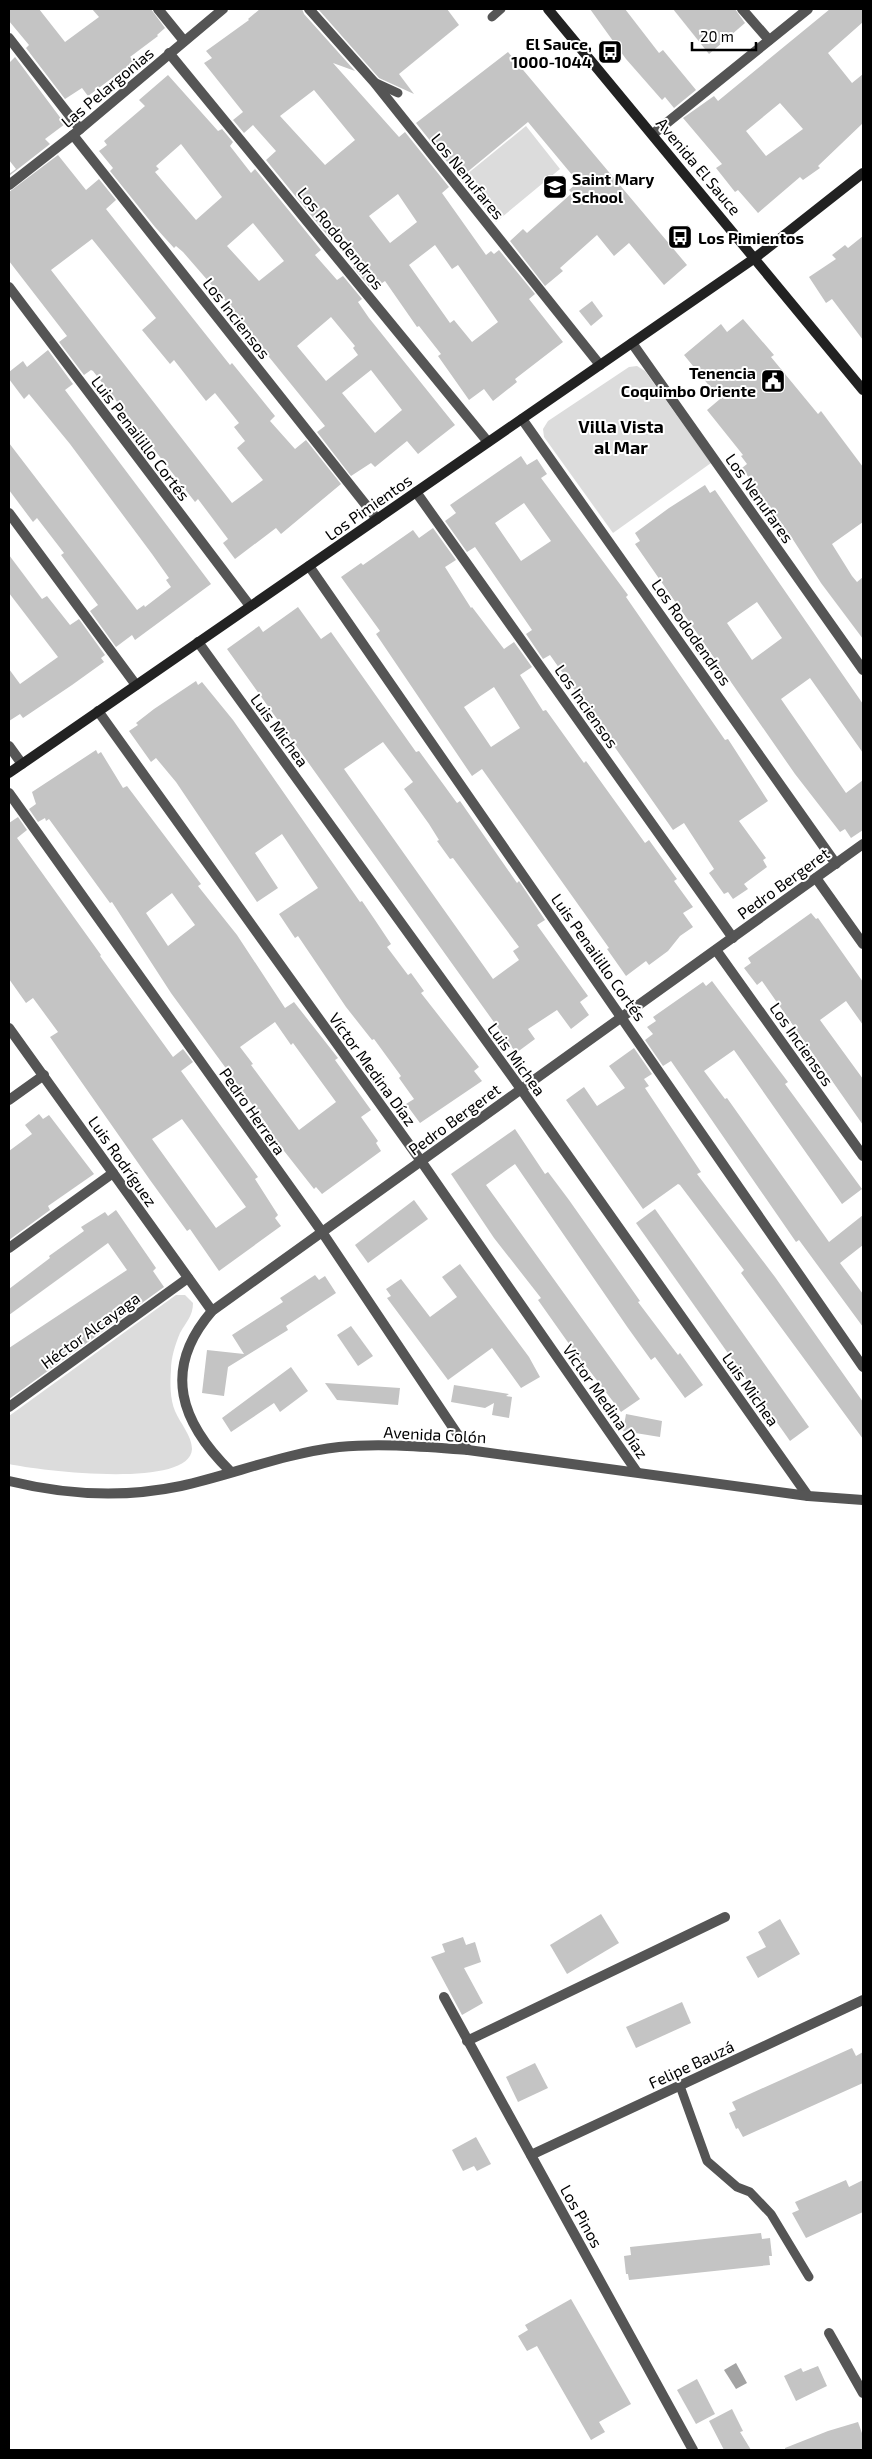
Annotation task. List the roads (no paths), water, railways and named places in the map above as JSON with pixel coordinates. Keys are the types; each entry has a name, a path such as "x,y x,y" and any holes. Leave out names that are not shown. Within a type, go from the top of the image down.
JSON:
{"street":[{"path":"158,9 184,41"},
{"name":"Las Pelargonias","path":"9,185 77,132 223,9"},
{"name":"Los Nenufares","path":"309,9 374,82 600,365"},
{"name":"Avenida El Sauce","path":"548,9 756,258 863,390"},
{"path":"742,9 769,40"},
{"path":"653,134 808,9"},
{"name":"Los Inciensos","path":"9,38 77,132 377,519"},
{"name":"Los Rododendros","path":"170,53 488,442"},
{"name":"Los Pimientos","path":"9,773 756,258 863,174"},
{"name":"Luis Penailillo Cortés","path":"9,287 250,606"},
{"name":"Los Nenufares","path":"632,343 863,670"},
{"name":"Los Rododendros","path":"522,419 836,864"},
{"name":"Los Inciensos","path":"416,492 733,938"},
{"path":"9,513 136,685"},
{"name":"Luis Penailillo Cortés","path":"309,566 863,1367"},
{"name":"Luis Michea","path":"198,642 521,1089 808,1496"},
{"name":"Víctor Medina Díaz","path":"98,711 421,1161 637,1472"},
{"path":"9,746 22,764"},
{"name":"Pedro Herrera","path":"9,793 322,1232 468,1450"},
{"name":"Pedro Bergeret","path":"231,1472 212,1453 190,1420 183,1391 185,1359 190,1343 199,1326 212,1311 863,844"},
{"path":"816,878 863,944"},
{"name":"Los Inciensos","path":"716,950 863,1156"},
{"name":"Luis Rodríguez","path":"9,1028 212,1311"},
{"path":"9,1100 44,1075"},
{"path":"9,1248 114,1173"},
{"name":"Héctor Alcayaga","path":"9,1407 188,1278"},
{"name":"Avenida Colón","path":"9,1481 62,1491 125,1493 181,1486 231,1472 338,1447 376,1446 468,1450 808,1496 863,1500"},
{"path":"467,2041 725,1917"},
{"name":"Los Pinos","path":"444,1997 694,2450"},
{"name":"Felipe Bauzá","path":"531,2155 863,2000"},
{"path":"829,2333 863,2393"}],"lane":[{"path":"492,17 501,9"},
{"path":"374,82 398,93"},
{"path":"680,2086 707,2162 737,2187 750,2192 771,2214 809,2277"}],"place":[{"name":"El Sauce, 1000-1044","path":"610,52"},
{"name":"Saint Mary School","path":"555,187"},
{"name":"Los Pimientos","path":"680,237"},
{"name":"Tenencia Coquimbo Oriente","path":"773,381"}],"district":[{"name":"Villa Vista al Mar","path":"621,436"}]}
